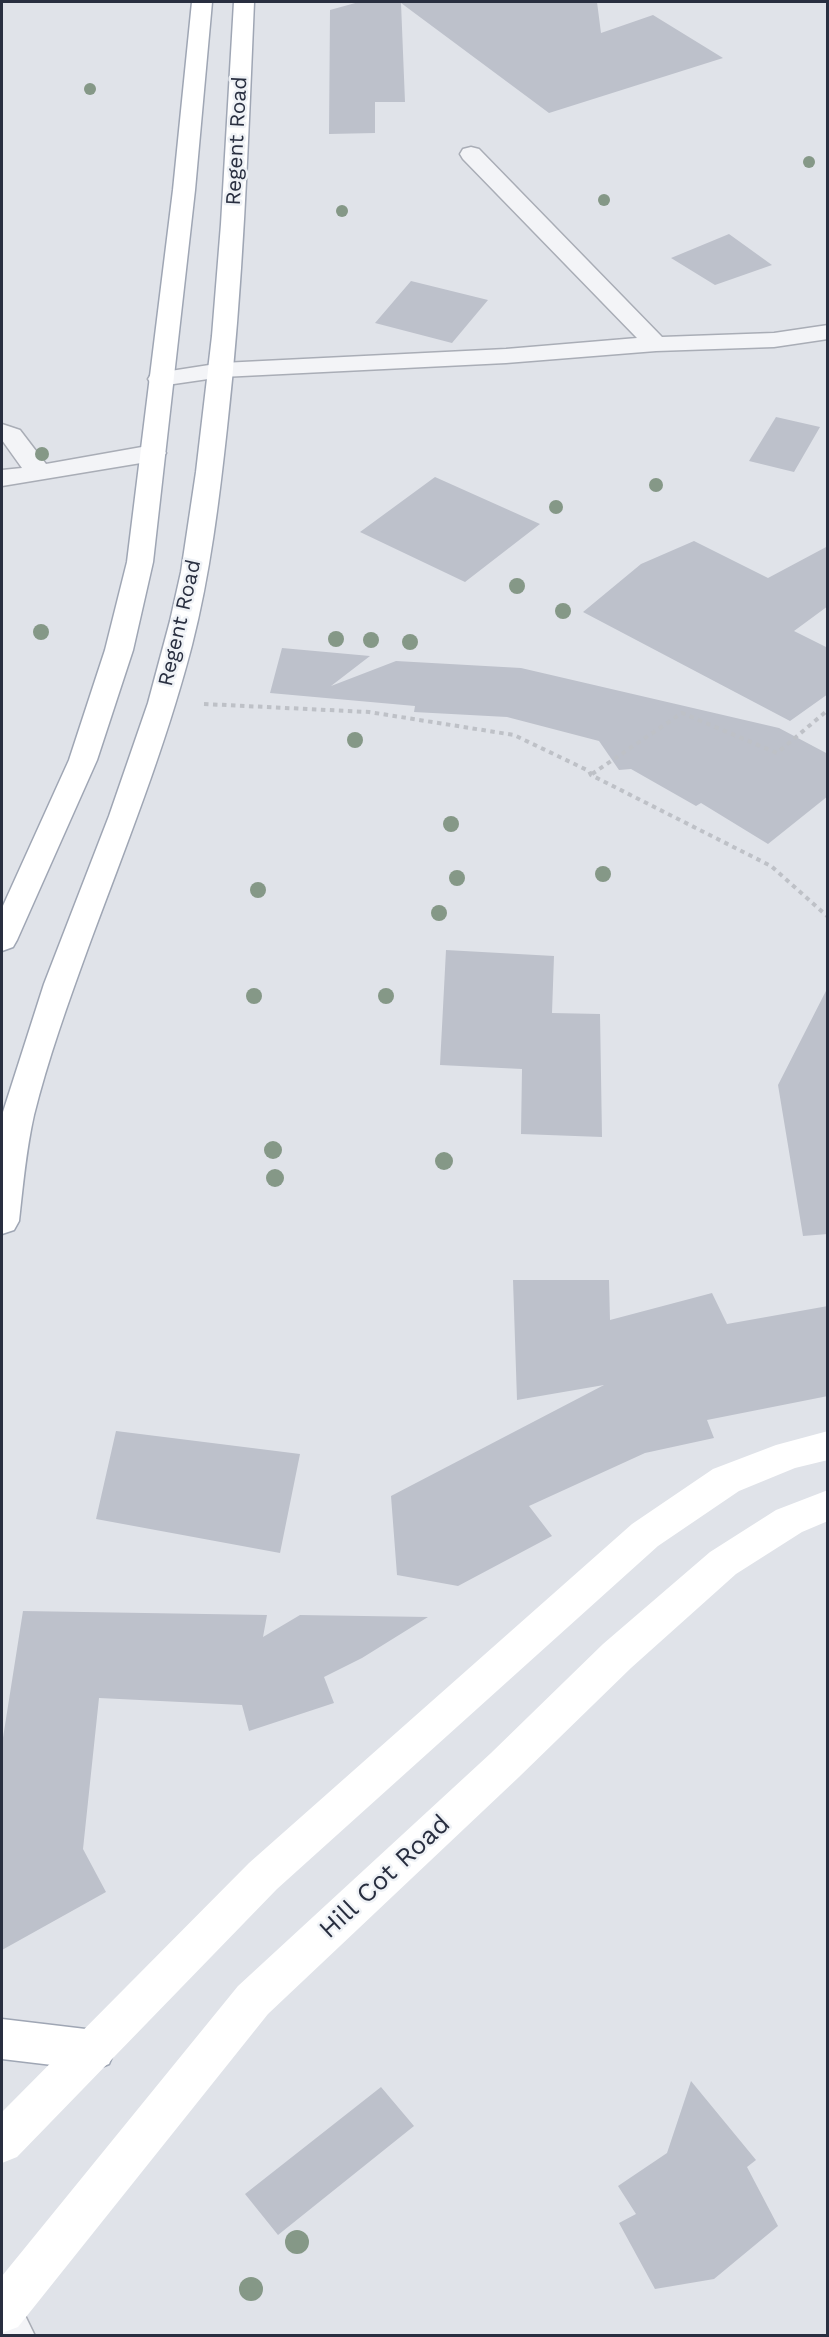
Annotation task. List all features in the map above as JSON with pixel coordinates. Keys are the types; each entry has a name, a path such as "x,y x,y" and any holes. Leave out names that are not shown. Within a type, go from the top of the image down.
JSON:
{"main road":[{"path":"2,940 82,760 119,650 140,562 184,190 202,2"},
{"name":"Regent Road","path":"2,1221 12,1148 22,1099 54,1001 137,777 179,644 204,516 222,370 236,189 244,2"},
{"path":"2,2142 263,1876 645,1535 726,1480 789,1455 828,1444"},
{"name":"Hill Cot Road","path":"2,2311 253,2000 497,1773 617,1656 723,1563 789,1521 828,1505"},
{"path":"2,2039 94,2050"}],"street":[{"path":"471,154 656,344"},
{"path":"160,379 222,370 506,356 656,344 774,340 828,332"},
{"path":"2,432 12,435 39,473"},
{"path":"2,478 153,453"},
{"path":"2,2317 12,2336"}],"path":[{"path":"162,702 369,712 514,735 589,771 591,775 771,866 828,917"},
{"path":"591,775 682,713 777,753 828,710"}],"building":[{"path":"359,2 597,2 601,33 653,15 723,58 549,113 401,3 405,102 375,102 375,133 329,134 330,10"},
{"path":"729,234 772,265 715,285 671,258"},
{"path":"411,281 488,300 452,343 375,323"},
{"path":"776,417 820,427 794,472 749,461"},
{"path":"435,477 540,524 465,582 360,532"},
{"path":"694,541 768,578 828,546 828,606 794,631 828,648 828,694 790,721 583,612 641,564"},
{"path":"282,648 370,656 331,686 396,661 521,668 779,728 828,754 828,796 768,844 701,803 696,806 631,769 619,770 599,741 507,717 414,712 415,706 270,693"},
{"path":"446,950 554,956 552,1013 600,1014 602,1137 521,1134 522,1069 440,1065"},
{"path":"828,987 828,1234 803,1236 778,1085"},
{"path":"513,1280 609,1280 610,1320 712,1293 727,1324 828,1306 828,1396 707,1420 714,1438 645,1453 529,1506 552,1536 458,1586 397,1575 391,1496 604,1385 517,1400"},
{"path":"116,1431 300,1454 280,1553 96,1519"},
{"path":"23,1611 267,1615 263,1637 300,1615 428,1617 362,1658 324,1677 334,1703 249,1731 242,1705 99,1698 83,1849 106,1892 2,1950 2,1744"},
{"path":"691,2081 756,2160 747,2167 778,2226 714,2279 655,2289 619,2223 636,2214 618,2186 667,2153"},
{"path":"381,2087 414,2126 278,2235 245,2194"}]}
